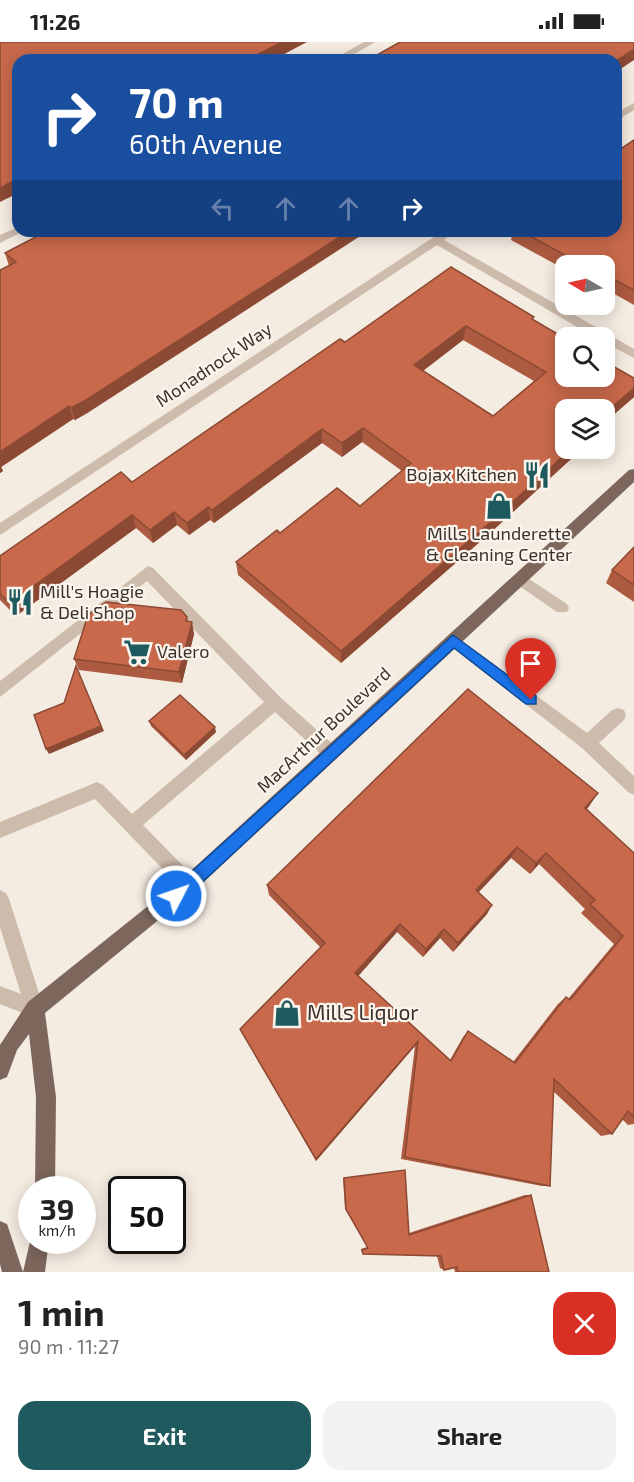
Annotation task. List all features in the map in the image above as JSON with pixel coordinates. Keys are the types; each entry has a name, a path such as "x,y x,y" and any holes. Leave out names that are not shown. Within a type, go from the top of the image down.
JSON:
{"main road":[{"name":"MacArthur Boulevard","path":"0,1070 10,1044 35,1008 189,884 634,474"},
{"path":"35,1008 46,1097 45,1176"},
{"path":"0,1232 13,1272"},
{"path":"34,1272 37,1254"}],"street":[{"path":"348,54 370,42"},
{"name":"Monadnock Way","path":"0,530 441,237"},
{"path":"436,240 634,354"},
{"path":"0,690 148,572 275,702 332,753"},
{"path":"519,579 562,609"},
{"path":"453,640 588,742 634,787"},
{"path":"131,825 275,702"},
{"path":"588,742 618,715"},
{"path":"0,830 96,790 189,884"},
{"path":"0,899 35,1008"},
{"path":"0,995 35,1008"}],"building":[{"path":"0,42 282,42 259,54 12,54 12,181 0,188"},
{"path":"400,42 634,42 634,49 622,57 622,54 379,54"},
{"path":"634,140 634,290 615,280 615,255 565,255 532,237 622,237 622,148"},
{"path":"36,237 340,237 86,400 71,408 69,406 0,452 0,270 16,262 5,253"},
{"path":"451,267 534,317 532,319 555,333 555,387 615,387 615,367 634,378 634,388 615,404 615,399 555,399 555,459 560,459 341,651 236,562 277,530 280,533 337,488 360,506 411,463 363,428 342,443 322,429 212,510 208,507 187,523 174,512 150,530 132,515 10,603 0,594 0,556 121,472 132,482 340,339 345,342","holes":["466,326 546,372 493,416 414,365"]},
{"path":"634,547 634,585 612,570"},
{"name":"Valero","path":"106,602 181,610 187,617 186,621 192,622 179,672 74,659 88,615"},
{"path":"76,666 101,726 46,749 34,715 64,703"},
{"path":"468,689 598,793 585,808 634,853 634,1117 628,1111 612,1134 554,1079 550,1186 405,1157 418,1041 316,1159 240,1029 325,943 267,885","holes":["517,847 536,863 546,853 595,900 590,904 623,936 570,1000 566,997 515,1063 468,1031 451,1061 355,973 400,924 426,949 444,929 458,943 492,905 476,890"]},
{"path":"180,695 215,727 184,755 149,721"},
{"path":"405,1170 409,1235 531,1195 549,1272 458,1272 457,1267 444,1270 441,1256 363,1254 362,1250 368,1248 346,1209 344,1178"}],"place":[{"name":"Bojax Kitchen","path":"537,475"},
{"name":"Mills Launderette & Cleaning Center","path":"499,506"},
{"name":"Mill's Hoagie & Deli Shop","path":"20,602"},
{"name":"Valero","path":"137,652"},
{"name":"Mills Liquor","path":"287,1013"}],"route":[{"path":"176,896 453,640 531,700"}]}
